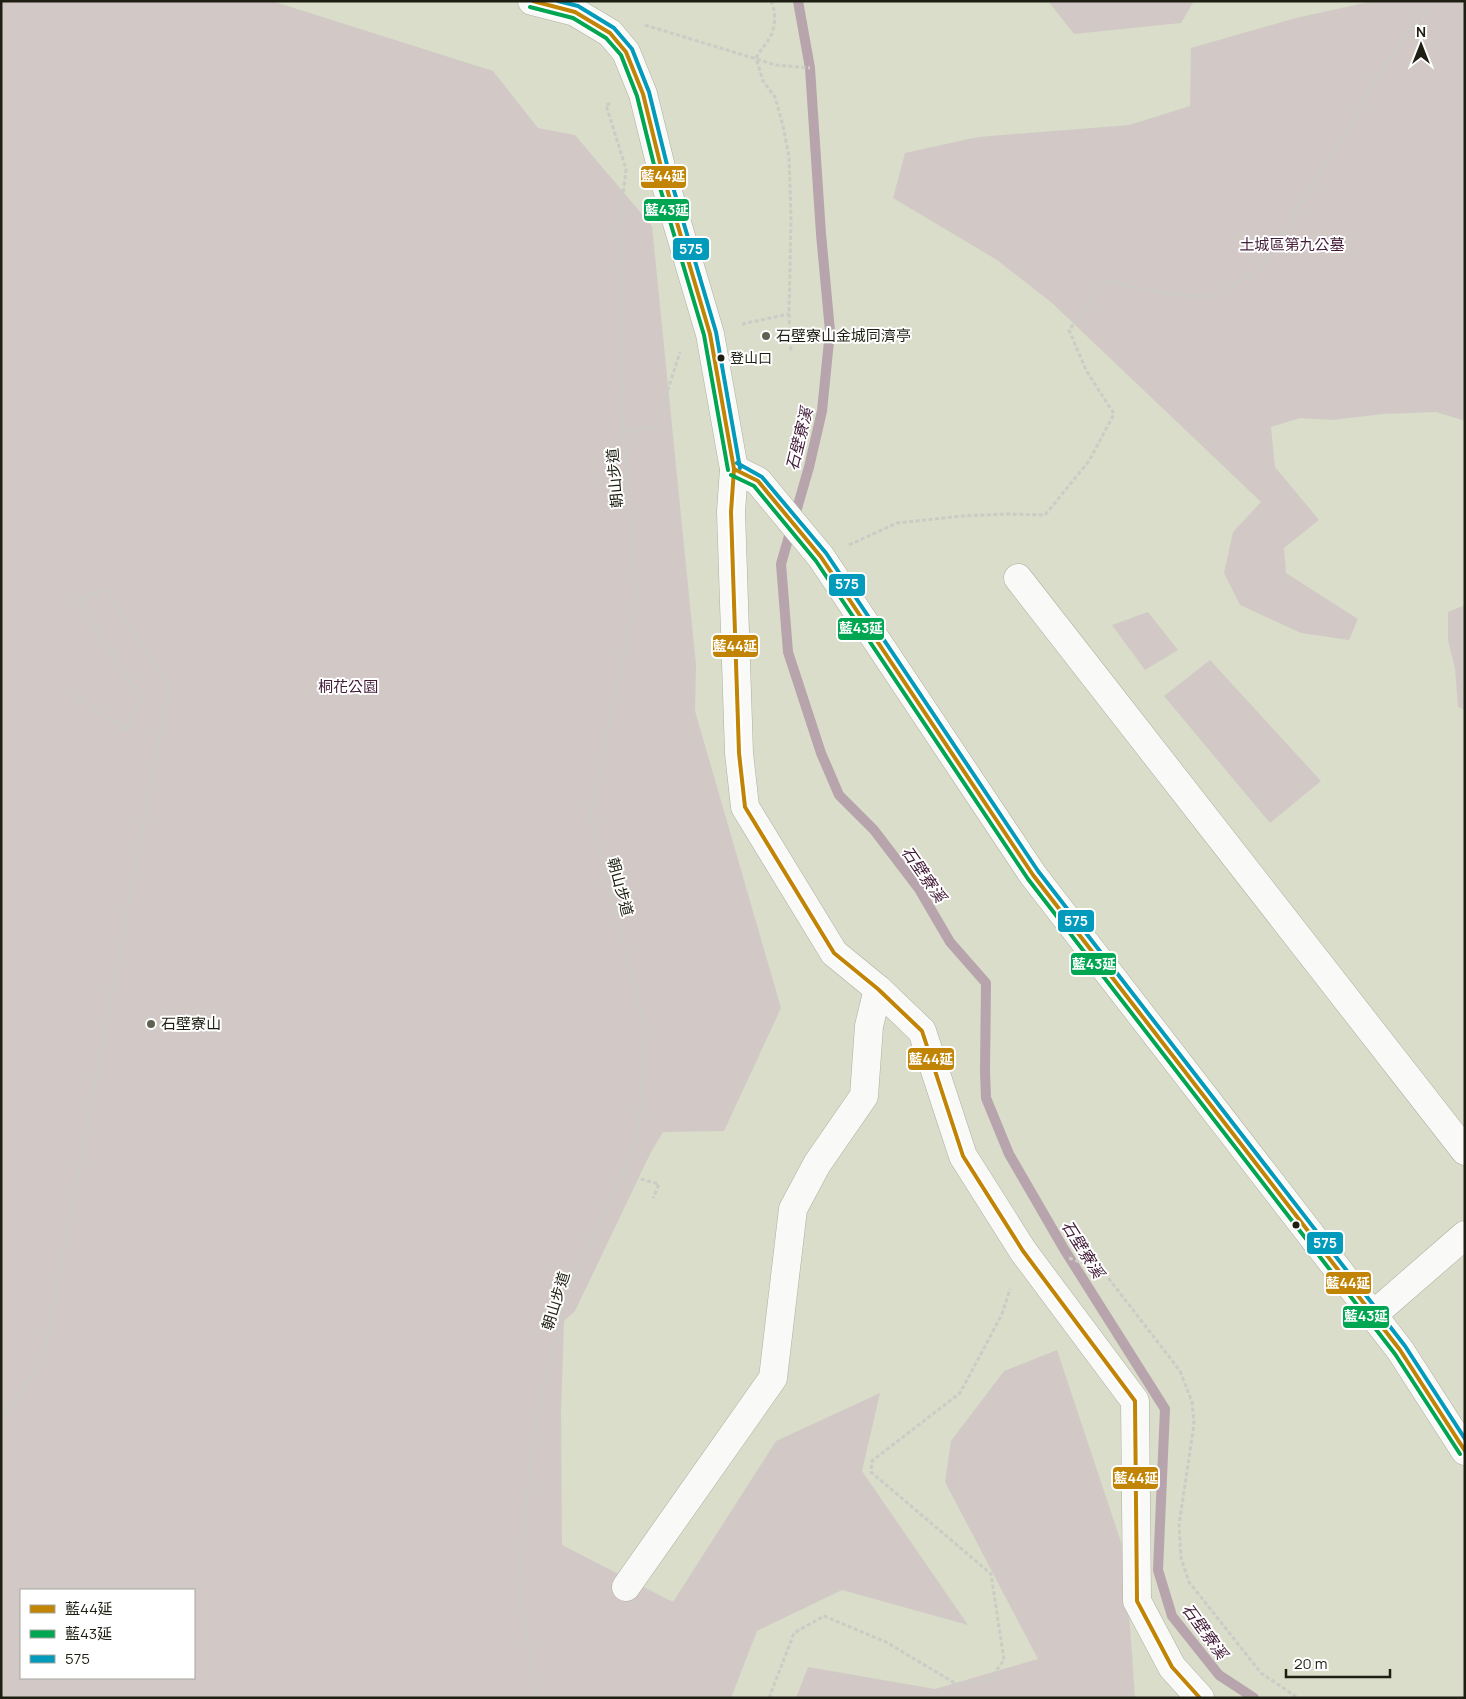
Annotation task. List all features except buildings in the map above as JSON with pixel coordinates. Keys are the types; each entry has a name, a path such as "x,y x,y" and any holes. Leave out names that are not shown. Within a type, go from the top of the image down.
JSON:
{"street":[{"path":"532,1 575,12 610,33 626,52 643,94 664,179 710,334 746,475 821,557 1033,875 1400,1350 1465,1452"},
{"path":"746,475 731,512 739,753 746,806 834,953 878,989 922,1031 963,1156 1023,1251 1135,1401 1137,1601 1172,1667 1200,1698"},
{"path":"1018,578 1465,1151"},
{"path":"626,1587 773,1378 794,1209 817,1164 864,1096 869,1026 878,989"},
{"path":"1373,1315 1465,1235"}],"path":[{"path":"771,1 776,11 771,37 760,49 756,58 763,81 775,97 789,156 791,218 789,314 791,351"},
{"path":"821,557 897,523 962,516 1045,515 1088,462 1114,414 1086,370 1069,330 1107,281 1165,294 1210,297 1256,273 1351,127 1373,82 1432,1"},
{"path":"610,33 624,24 641,24 663,29 776,65 810,68"},
{"name":"朝山步道","path":"536,1698 518,1582 535,1420 570,1286 638,1138 646,1031 590,815 636,596 623,432 619,228 626,169 606,105 643,94"},
{"path":"742,324 789,314"},
{"path":"623,432 656,427 680,351"},
{"path":"1,1422 44,1354 168,688 106,589 78,600 140,696 126,730 70,693"},
{"path":"622,1174 659,1184 653,1198"},
{"path":"769,1698 794,1633 824,1616 886,1642 958,1685 990,1679 1004,1660 990,1574 871,1472 872,1461 960,1393 1002,1314 1023,1251"},
{"path":"1066,1257 1103,1271 1180,1371 1192,1402 1194,1424 1179,1525 1181,1558 1189,1582 1261,1673 1298,1698"}],"green space":[{"name":"桐花公園","path":"1,1 272,1 493,71 538,128 575,135 652,226 696,665 695,711 781,1008 724,1131 663,1132 651,1152 575,1311 564,1321 561,1413 562,1545 673,1602 776,1441 880,1393 862,1471 968,1625 842,1590 757,1631 731,1698 1,1698"},
{"path":"1048,1 1194,1 1181,23 1074,34"},
{"name":"土城區第九公墓","path":"1373,1 1465,1 1465,421 1436,412 1382,414 1333,420 1300,418 1271,427 1275,467 1319,520 1284,548 1286,573 1358,619 1349,640 1301,633 1240,605 1224,573 1233,532 1261,502 1052,303 997,260 893,198 905,153 978,137 1129,125 1190,106 1191,48 1296,18"},
{"path":"1465,605 1465,710 1458,707 1455,669 1448,640 1448,612"},
{"path":"1148,612 1178,650 1145,670 1112,625"},
{"path":"1210,660 1321,781 1270,823 1164,696"},
{"path":"1057,1350 1125,1554 1135,1698 796,1698 808,1667 935,1689 1038,1659 945,1482 951,1441 1004,1371"}],"waterway":[{"name":"石壁寮溪","path":"798,1 810,68 821,234 830,331 822,411 809,467 781,564 788,652 821,753 839,795 874,830 919,889 950,942 986,983 986,1098 1009,1154 1064,1249 1165,1409 1158,1570 1172,1616 1219,1675 1254,1698"}],"transit line":[{"name":"藍44延","path":"533,1 575,12 610,33 626,52 643,94 664,179 710,334 734,469 731,512 739,753 745,807 834,953 878,989 922,1031 963,1156 1023,1251 1135,1401 1137,1601 1172,1667 1200,1698"},
{"name":"575","path":"558,1 578,6 614,28 632,49 649,92 670,177 716,332 740,468"},
{"name":"藍43延","path":"530,7 573,18 606,38 621,55 637,96 658,181 704,335 728,470"},
{"name":"575","path":"737,463 762,477 826,553 1038,871 1405,1346 1465,1439"},
{"name":"藍44延","path":"734,469 758,481 821,557 1033,875 1400,1350 1465,1451"},
{"name":"藍43延","path":"731,475 754,486 816,561 1028,879 1395,1354 1460,1454"}],"place":[{"name":"石壁寮山金城同濟亭","path":"766,336"},
{"name":"登山口","path":"721,358"},
{"name":"石壁寮山","path":"151,1024"}]}
